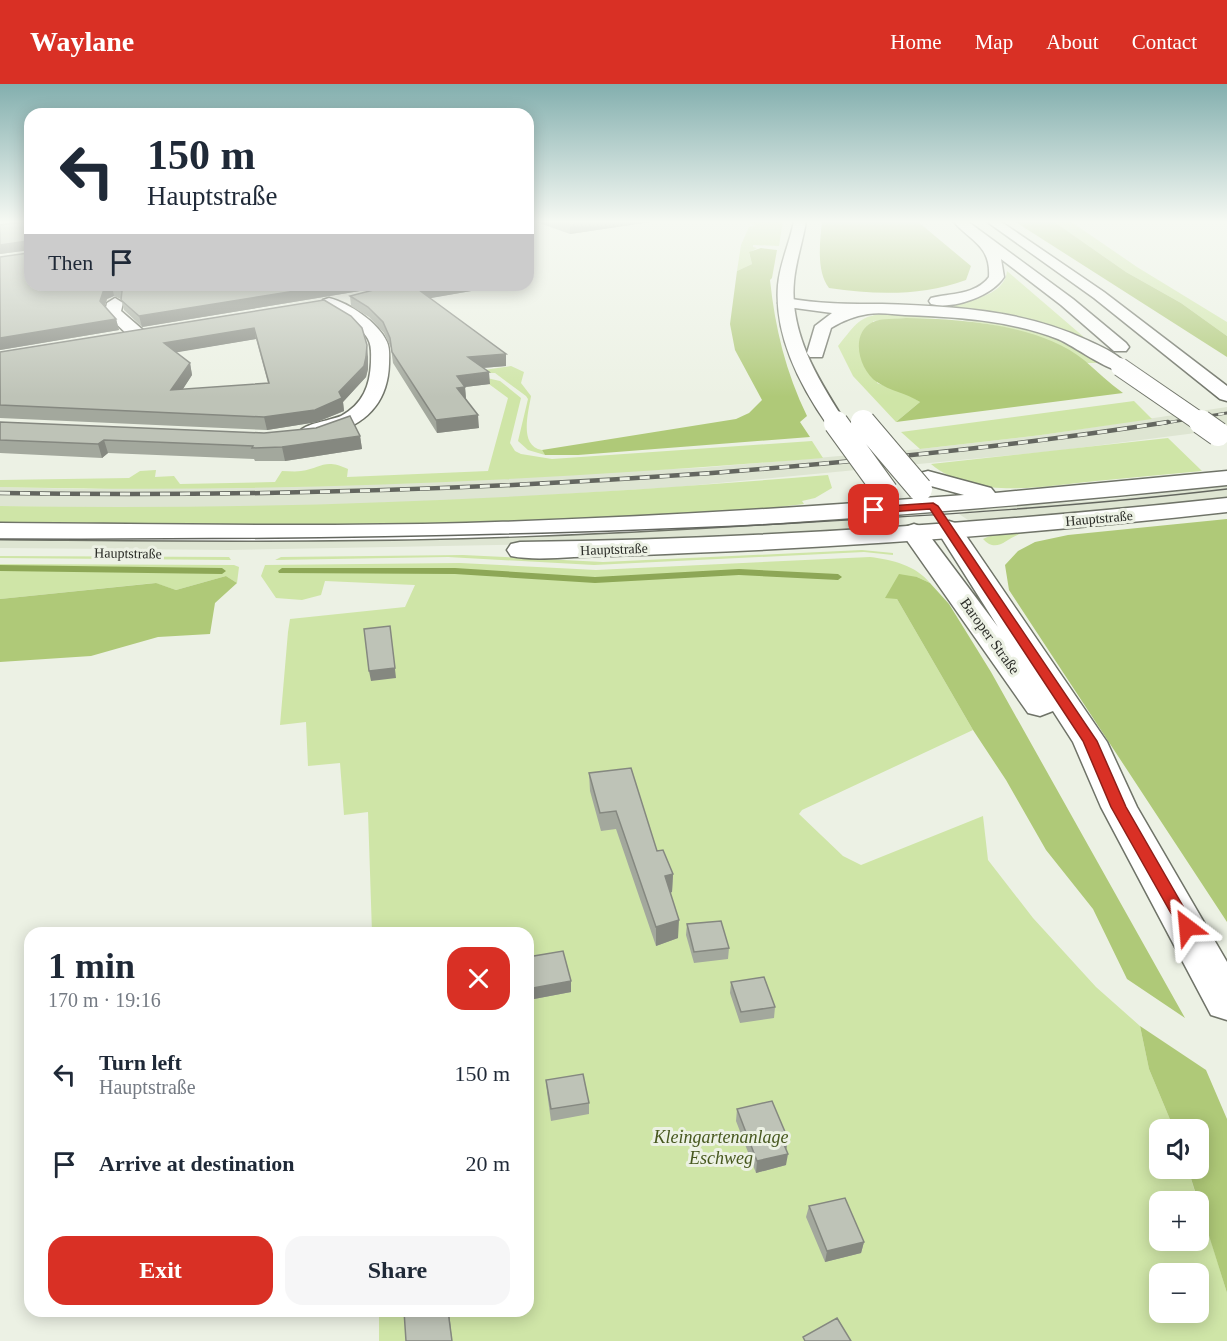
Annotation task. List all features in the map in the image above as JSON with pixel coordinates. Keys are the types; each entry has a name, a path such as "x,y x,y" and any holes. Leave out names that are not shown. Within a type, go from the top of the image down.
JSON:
{"main road":[{"name":"Baroper Straße","path":"786,280 798,297"},
{"name":"Baroper Straße","path":"798,280 798,297 816,353 833,382"},
{"path":"798,297 920,302 956,298 978,292 992,286 996,280"},
{"path":"1038,280 1141,365 1222,439"},
{"path":"1078,280 1227,395"},
{"name":"Baroper Straße","path":"798,297 786,315 797,356 805,374 836,423 1066,743 1119,807"},
{"path":"798,297 888,310 940,311 1018,321 1076,339 1222,439"},
{"path":"285,436 330,428 358,415 373,397 380,368 379,347 375,336 360,322 324,304 349,299"},
{"path":"114,338 142,333 113,312 115,303"},
{"path":"816,353 820,333 828,322 851,314 888,310"},
{"name":"Baroper Straße","path":"856,414 927,497 950,529 964,555 1090,741 1119,807 1227,1002"},
{"name":"Baroper Straße","path":"896,460 928,478 949,486 986,494 1035,498"},
{"name":"Hauptstraße","path":"0,531 407,531 532,528 803,515 840,509 855,502 862,495 864,486 857,472 864,462"},
{"name":"Hauptstraße","path":"803,515 892,500 927,497 1035,498 1227,478"},
{"name":"Hauptstraße","path":"0,552 184,554 587,550 849,537 1227,505"}],"shaded area":[{"path":"1227,407 1227,429 1055,451 677,487 502,498 309,506 110,508 0,506 0,487 84,489 700,468 920,449 1041,435"},
{"path":"1227,486 1227,499 1150,508 971,522 959,514 972,509 1092,501"},
{"path":"869,517 874,519 877,526 865,530 549,544 230,550 0,548 0,536"}],"green space":[{"path":"736,280 770,280 775,315 787,367 807,416 800,422 810,437 578,455 545,455 542,450 736,419 749,413 762,400 735,350 730,324"},
{"path":"966,280 932,289 899,293 829,288 825,281"},
{"path":"1004,280 1017,280 1085,338 1036,322 919,306 972,300 996,290"},
{"path":"1106,280 1140,280 1181,303 1227,336 1227,357"},
{"path":"1140,280 1158,280 1227,322 1227,336 1181,303"},
{"path":"888,313 969,318 1027,328 1077,348 1097,363 1087,363 993,325 949,318 873,321 877,383 907,394 920,402 896,422 853,376 838,346 859,322 870,316"},
{"path":"906,318 975,322 1045,338 1084,360 1123,393 896,422 920,402 877,382 861,361 859,343 861,334 873,322"},
{"path":"511,366 524,372 521,383 531,396 527,420 528,436 530,442 542,450 545,455 528,450 518,441 528,399 526,396 495,373 463,373"},
{"path":"478,376 500,381 521,398 510,443 515,451 521,454 552,459 812,441 823,458 515,479 309,487 103,489 0,487 0,480 129,478 140,471 156,470 155,477 174,476 180,484 275,482 282,471 308,470 328,464 348,469 347,477 488,471 508,398"},
{"path":"1134,401 1152,419 920,449 901,432"},
{"path":"1168,438 1202,471 1033,488 1010,488 968,483 949,476 931,464"},
{"path":"828,475 832,488 815,498 802,501 804,504 678,516 410,525 0,524 0,506 207,506 414,501 621,490"},
{"path":"1227,519 1227,922 1009,590 1005,565 1018,551 1035,542 1068,535"},
{"path":"1087,524 1114,525 1031,532 1020,534 997,545 983,539 1009,532 1047,527"},
{"path":"862,550 893,553 893,555 864,552 594,565 448,557 275,560 281,557 463,555 603,562"},
{"path":"0,556 229,557 231,560 0,558"},
{"name":"Kleingartenanlage Eschweg","path":"870,557 903,564 918,572 930,583 917,577 897,599 973,730 802,810 799,814 843,856 861,865 983,816 988,860 1033,918 1096,987 1140,1026 1149,1069 1170,1119 1149,1119 1149,1179 1191,1179 1195,1191 1149,1191 1149,1251 1209,1251 1209,1234 1227,1293 1227,1341 379,1341 379,1317 534,1317 534,927 372,927 368,812 344,815 340,763 308,766 306,722 280,725 288,632 290,619 405,607 415,585 325,581 321,595 302,600 276,598 261,576 265,565 460,563 596,570"},
{"path":"0,564 234,565 239,567 237,583 226,576 176,590 155,583 0,599"},
{"path":"899,574 917,577 930,583 949,604 991,672 1185,1018 1127,979 1093,909 1046,850 897,599 885,598"},
{"path":"226,576 237,583 215,603 210,634 158,637 91,656 0,662 0,599 156,583 176,590"},
{"path":"1140,1026 1206,1070 1227,1119 1227,1293 1209,1236 1209,1191 1195,1191 1191,1179 1209,1179 1209,1119 1170,1119 1149,1069"}],"building":[{"path":"0,280 24,280 24,291 103,291 100,301 116,319 0,338"},
{"path":"122,291 295,291 139,316 121,300"},
{"path":"370,291 420,291 506,354 468,357 489,372 457,376 465,387 457,388 478,415 436,420 392,352 390,338 383,322 368,307 350,296"},
{"path":"324,300 351,316 362,328 367,345 364,366 339,392 342,398 315,410 264,417 0,405 0,352","holes":["254,328 269,383 171,390 190,363 164,343"]},
{"path":"350,416 360,436 282,447 252,448 253,446 104,440 98,444 0,440 0,422 264,433 316,428"},
{"path":"390,626 395,668 369,671 364,629"},
{"path":"631,768 657,851 663,850 673,874 665,876 679,920 656,927 616,811 600,813 589,773"},
{"path":"721,921 729,948 694,952 687,924"},
{"path":"563,951 571,981 534,988 534,956"},
{"path":"764,977 775,1007 741,1012 731,982"},
{"path":"583,1074 589,1103 551,1109 546,1080"},
{"path":"772,1101 788,1139 782,1140 788,1154 757,1161 737,1109"},
{"path":"845,1198 864,1242 827,1251 809,1206"},
{"path":"404,1317 449,1317 452,1341 406,1341"},
{"path":"837,1318 851,1341 805,1341 803,1337"}],"waterway":[{"path":"0,568 222,571"},
{"path":"282,571 455,571 595,580 739,572 838,577"}],"tram line":[{"path":"0,539 398,537 697,528 1012,509 1227,489"}],"railway":[{"path":"1159,424 1227,413"},
{"path":"0,493 267,493 445,488 623,479 884,458 1168,422"}],"route":[{"path":"874,510 933,506 1090,741 1119,807 1187,927"}]}
